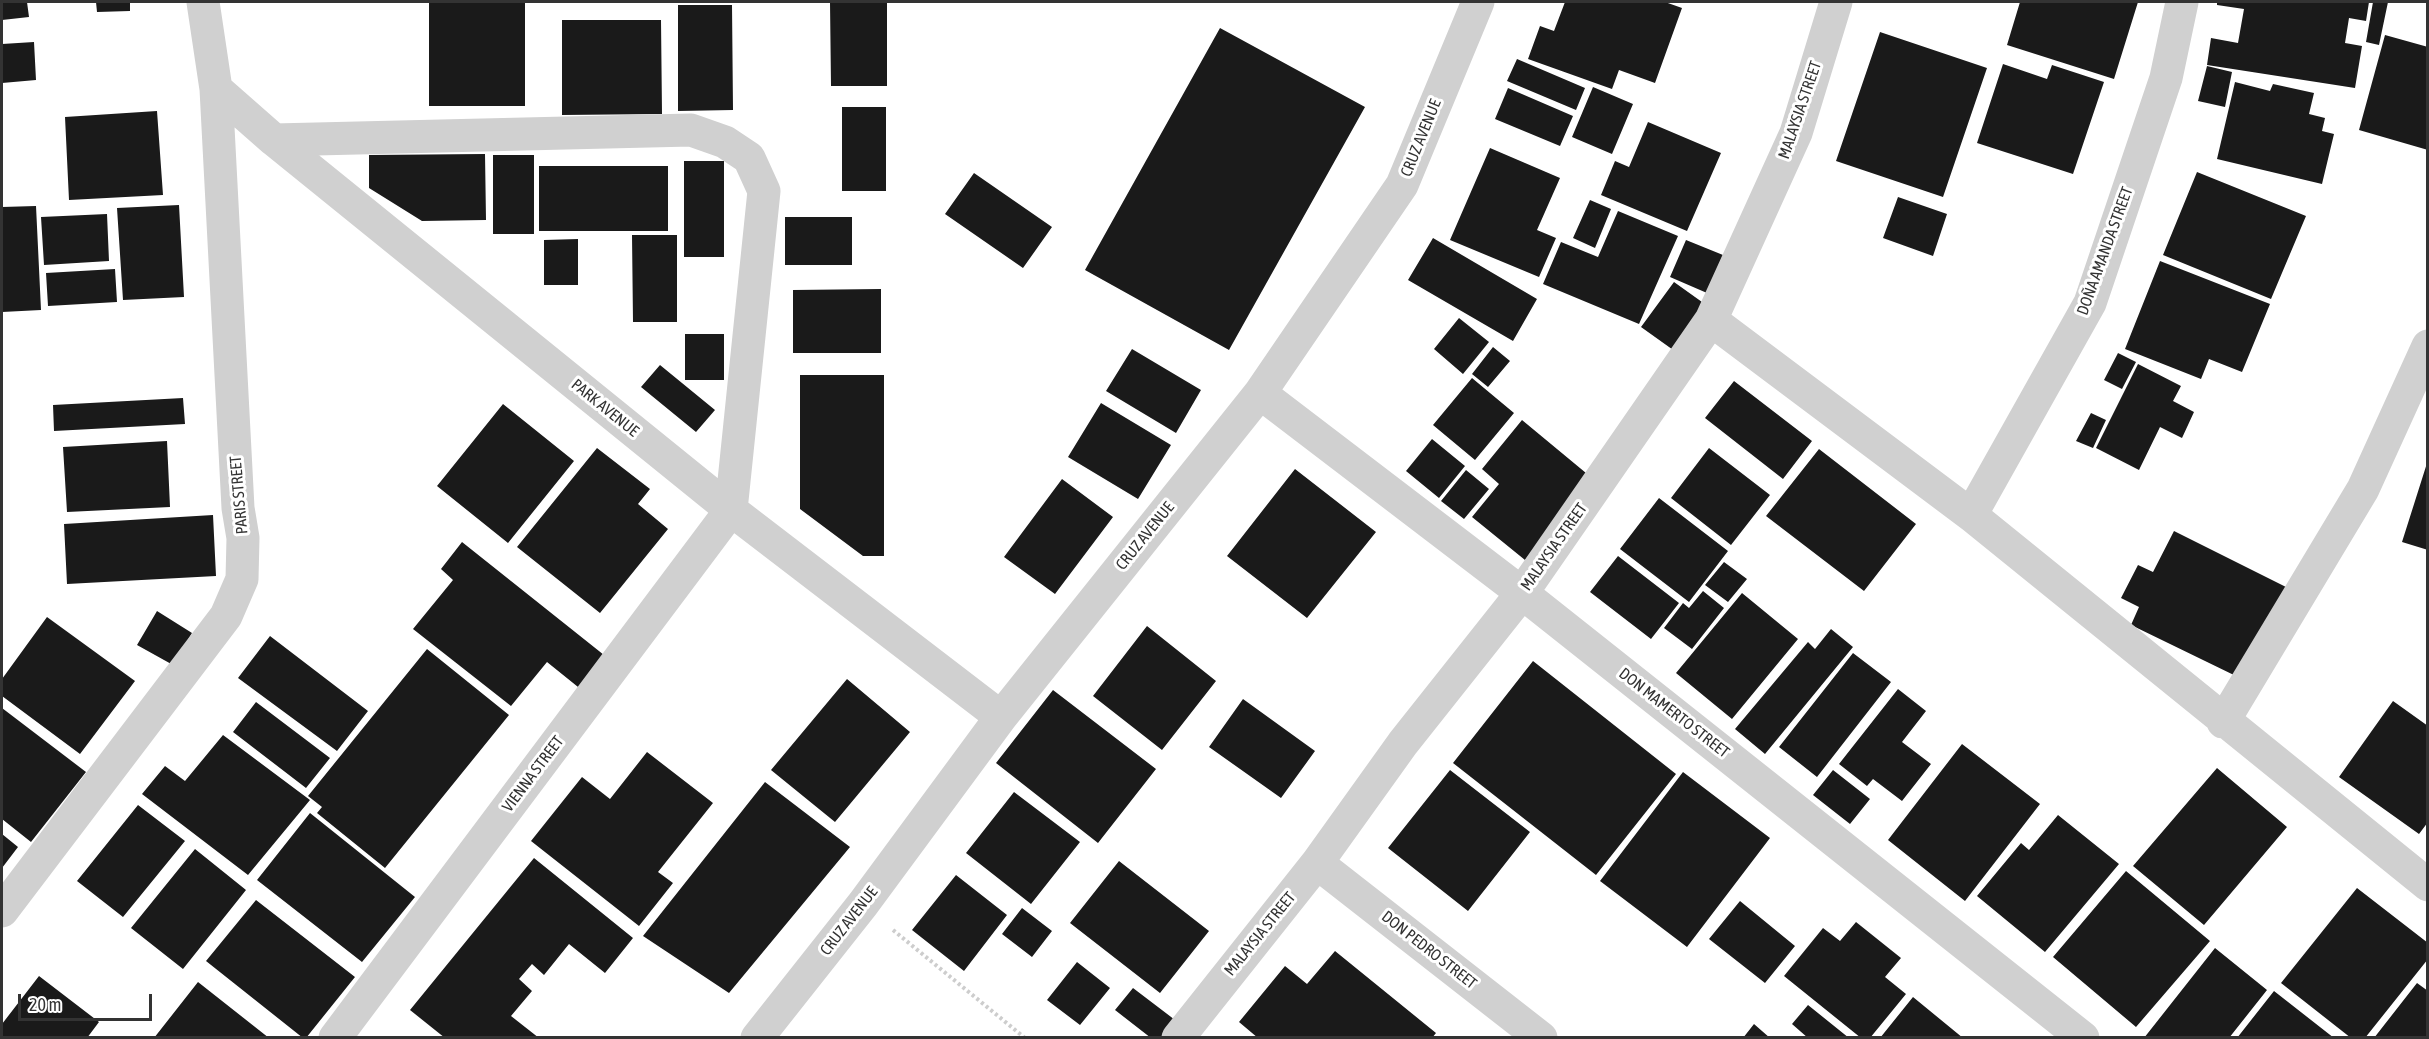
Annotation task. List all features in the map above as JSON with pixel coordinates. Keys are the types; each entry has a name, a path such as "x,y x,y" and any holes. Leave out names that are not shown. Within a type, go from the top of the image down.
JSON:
{"street":[{"name":"PARIS STREET","path":"2,911 226,616 242,579 243,538 238,508 216,89 203,2"},
{"name":"CRUZ AVENUE","path":"758,1038 862,904 1001,717 1260,393 1402,185 1478,2"},
{"name":"MALAYSIA STREET","path":"1178,1038 1317,863 1404,743 1522,593 1711,320 1796,133 1836,2"},
{"name":"DOÑA AMANDA STREET","path":"1971,515 2090,303 2166,78 2182,2"},
{"name":"PARK AVENUE","path":"216,89 274,140 731,510 1001,717"},
{"path":"274,140 691,130 725,142 749,158 764,191 731,510"},
{"path":"1711,320 1971,515 2223,722 2427,885"},
{"path":"2223,722 2363,489 2427,346"},
{"name":"DON MAMERTO STREET","path":"1260,393 1522,593 2083,1038"},
{"name":"VIENNA STREET","path":"335,1038 731,510"},
{"name":"DON PEDRO STREET","path":"1317,863 1541,1038"}],"path":[{"path":"862,904 933,965 1025,1038"}],"building":[{"path":"2,2 27,2 29,17 2,20"},
{"path":"96,2 130,2 130,11 97,12"},
{"path":"429,2 525,2 525,106 429,106"},
{"path":"830,2 887,2 887,86 831,86"},
{"path":"1565,2 1665,2 1682,8 1655,83 1619,70 1612,89 1528,59 1540,26 1554,31"},
{"path":"2020,2 2138,2 2114,79 2007,45"},
{"path":"2217,2 2369,2 2366,21 2349,18 2345,43 2362,46 2355,88 2207,65 2211,38 2238,43 2244,9 2217,5"},
{"path":"2373,2 2388,2 2379,45 2366,42"},
{"path":"678,5 732,5 733,110 678,111"},
{"path":"562,20 661,20 662,114 562,115"},
{"path":"1220,28 1365,107 1229,350 1085,270"},
{"path":"1880,32 1987,68 1943,197 1836,161"},
{"path":"2385,35 2428,47 2428,150 2359,130"},
{"path":"34,42 36,80 2,83 2,44"},
{"path":"1517,59 1585,88 1576,110 1507,81"},
{"path":"2003,64 2047,79 2052,65 2104,82 2073,174 1977,143"},
{"path":"2207,66 2232,72 2225,107 2198,101"},
{"path":"2235,82 2270,91 2273,84 2314,93 2309,114 2325,118 2322,131 2334,134 2322,184 2217,159"},
{"path":"1593,87 1633,104 1612,154 1572,137"},
{"path":"1508,88 1573,116 1560,146 1495,119"},
{"path":"842,107 886,107 886,191 842,191"},
{"path":"157,111 163,195 69,200 65,117"},
{"path":"1648,122 1721,153 1687,231 1601,195 1615,161 1629,167"},
{"path":"1490,148 1560,178 1537,230 1556,238 1539,277 1450,240"},
{"path":"485,154 486,220 422,221 369,188 369,155"},
{"path":"493,155 534,155 534,234 493,234"},
{"path":"684,161 724,161 724,257 684,257"},
{"path":"539,166 668,166 668,231 539,231"},
{"path":"2197,172 2306,216 2271,299 2163,255"},
{"path":"974,173 1052,227 1023,268 945,214"},
{"path":"1898,197 1947,214 1933,256 1883,238"},
{"path":"1590,200 1611,209 1595,248 1573,238"},
{"path":"179,205 184,297 123,300 117,208"},
{"path":"36,206 41,310 2,312 2,207"},
{"path":"1618,211 1678,236 1639,324 1543,284 1561,242 1598,257"},
{"path":"107,214 109,261 44,265 41,217"},
{"path":"785,217 852,217 852,265 785,265"},
{"path":"632,235 677,235 677,322 633,322"},
{"path":"1433,238 1537,299 1513,341 1408,280"},
{"path":"578,239 578,285 544,285 544,240"},
{"path":"1686,240 1723,255 1707,293 1670,277"},
{"path":"2160,261 2270,304 2242,372 2209,359 2201,379 2125,349"},
{"path":"115,269 117,302 48,306 46,273"},
{"path":"1674,282 1709,307 1676,352 1641,327"},
{"path":"881,289 881,353 793,353 793,290"},
{"path":"1459,318 1489,342 1463,374 1434,349"},
{"path":"685,334 724,334 724,380 685,380"},
{"path":"1493,347 1510,361 1488,387 1472,374"},
{"path":"1132,349 1201,390 1176,433 1106,391"},
{"path":"2118,353 2136,362 2122,389 2104,380"},
{"path":"2138,364 2181,386 2173,401 2194,412 2182,438 2160,427 2139,470 2096,448"},
{"path":"660,365 715,410 696,432 641,387"},
{"path":"800,375 884,375 884,556 863,556 800,509"},
{"path":"1472,378 1514,413 1475,460 1433,425"},
{"path":"1734,381 1812,441 1783,479 1705,418"},
{"path":"183,398 185,424 54,431 53,405"},
{"path":"1101,403 1171,445 1138,499 1068,457"},
{"path":"503,404 574,461 508,543 437,486"},
{"path":"2091,413 2106,420 2093,448 2076,441"},
{"path":"1522,420 1592,478 1525,560 1472,517 1499,484 1482,469"},
{"path":"1432,439 1465,466 1439,498 1406,471"},
{"path":"167,441 170,507 67,512 63,447"},
{"path":"597,448 650,489 638,504 668,529 600,613 517,547"},
{"path":"1709,448 1770,495 1731,545 1671,498"},
{"path":"1819,449 1916,524 1864,591 1766,516"},
{"path":"2428,460 2428,550 2402,542"},
{"path":"1295,469 1376,532 1307,618 1227,556"},
{"path":"1466,470 1489,489 1464,519 1441,501"},
{"path":"1062,479 1113,517 1055,594 1004,557"},
{"path":"1659,498 1728,551 1689,602 1620,549"},
{"path":"213,515 216,576 67,584 64,524"},
{"path":"2174,531 2286,587 2240,678 2131,625 2139,607 2121,598 2138,565 2153,572"},
{"path":"462,542 609,659 583,691 547,662 511,706 413,629 453,580 441,569"},
{"path":"1618,556 1679,603 1651,639 1590,592"},
{"path":"1724,562 1747,579 1728,602 1705,585"},
{"path":"1703,591 1724,608 1692,649 1664,628 1683,603 1689,608"},
{"path":"1742,593 1798,639 1732,719 1676,673"},
{"path":"157,611 192,633 173,665 137,645"},
{"path":"47,617 135,681 80,754 2,696 2,679"},
{"path":"1147,626 1216,681 1162,750 1093,696"},
{"path":"1831,629 1853,647 1765,754 1735,729 1808,642 1815,649"},
{"path":"270,636 368,711 337,751 238,678"},
{"path":"427,649 509,715 385,868 317,813 322,807 308,796"},
{"path":"1853,653 1891,682 1817,777 1779,747"},
{"path":"1533,661 1676,774 1596,875 1453,763"},
{"path":"847,679 910,732 835,822 771,770"},
{"path":"1898,689 1926,711 1902,742 1931,764 1902,801 1873,779 1867,786 1839,764"},
{"path":"1053,690 1156,769 1098,843 996,763"},
{"path":"1243,699 1315,751 1281,798 1209,747"},
{"path":"2393,701 2428,726 2428,822 2419,834 2339,777"},
{"path":"256,702 330,758 306,788 233,732"},
{"path":"2,708 86,772 31,842 2,819"},
{"path":"223,735 310,800 248,875 142,794 165,766 185,781"},
{"path":"1962,744 2040,804 1965,901 1888,840"},
{"path":"647,752 713,803 658,872 673,883 639,926 531,841 582,777 610,799"},
{"path":"2217,768 2287,827 2204,925 2133,866"},
{"path":"1450,770 1530,832 1468,911 1388,848"},
{"path":"1833,770 1870,799 1850,824 1813,795"},
{"path":"1683,772 1770,838 1687,947 1600,881"},
{"path":"765,782 850,847 729,993 643,936"},
{"path":"1014,792 1080,842 1031,904 966,853"},
{"path":"138,805 185,841 123,917 77,881"},
{"path":"310,813 415,897 362,962 257,880"},
{"path":"2058,815 2119,864 2045,952 1977,896 2021,843 2029,850"},
{"path":"2,834 18,847 2,868"},
{"path":"195,849 246,890 183,969 131,928"},
{"path":"534,858 633,938 605,973 569,944 544,975 532,964 519,979 532,991 511,1016 539,1038 445,1038 410,1010"},
{"path":"1119,861 1209,931 1160,993 1070,923"},
{"path":"2126,871 2210,941 2136,1027 2053,957"},
{"path":"956,875 1007,915 964,971 912,930"},
{"path":"2357,888 2428,943 2428,959 2365,1038 2351,1038 2281,983"},
{"path":"256,900 355,977 306,1038 303,1038 206,961"},
{"path":"1740,901 1795,946 1765,983 1709,939"},
{"path":"1022,908 1052,931 1032,957 1002,934"},
{"path":"1856,922 1901,958 1885,977 1906,994 1870,1038 1861,1038 1784,976 1823,928 1840,941"},
{"path":"2215,948 2267,990 2229,1038 2144,1038"},
{"path":"1335,951 1436,1033 1432,1038 1258,1038 1239,1022 1285,966 1307,984"},
{"path":"1077,962 1110,988 1080,1025 1047,1000"},
{"path":"39,976 99,1022 87,1038 2,1038 2,1024"},
{"path":"198,982 269,1038 154,1038"},
{"path":"2417,983 2428,991 2428,1038 2374,1038"},
{"path":"1133,988 1179,1023 1167,1038 1151,1038 1115,1010"},
{"path":"2274,991 2334,1038 2237,1038"},
{"path":"1913,997 1963,1038 1880,1038"},
{"path":"1808,1005 1849,1038 1808,1038 1792,1024"},
{"path":"1754,1024 1770,1038 1743,1038"}]}
